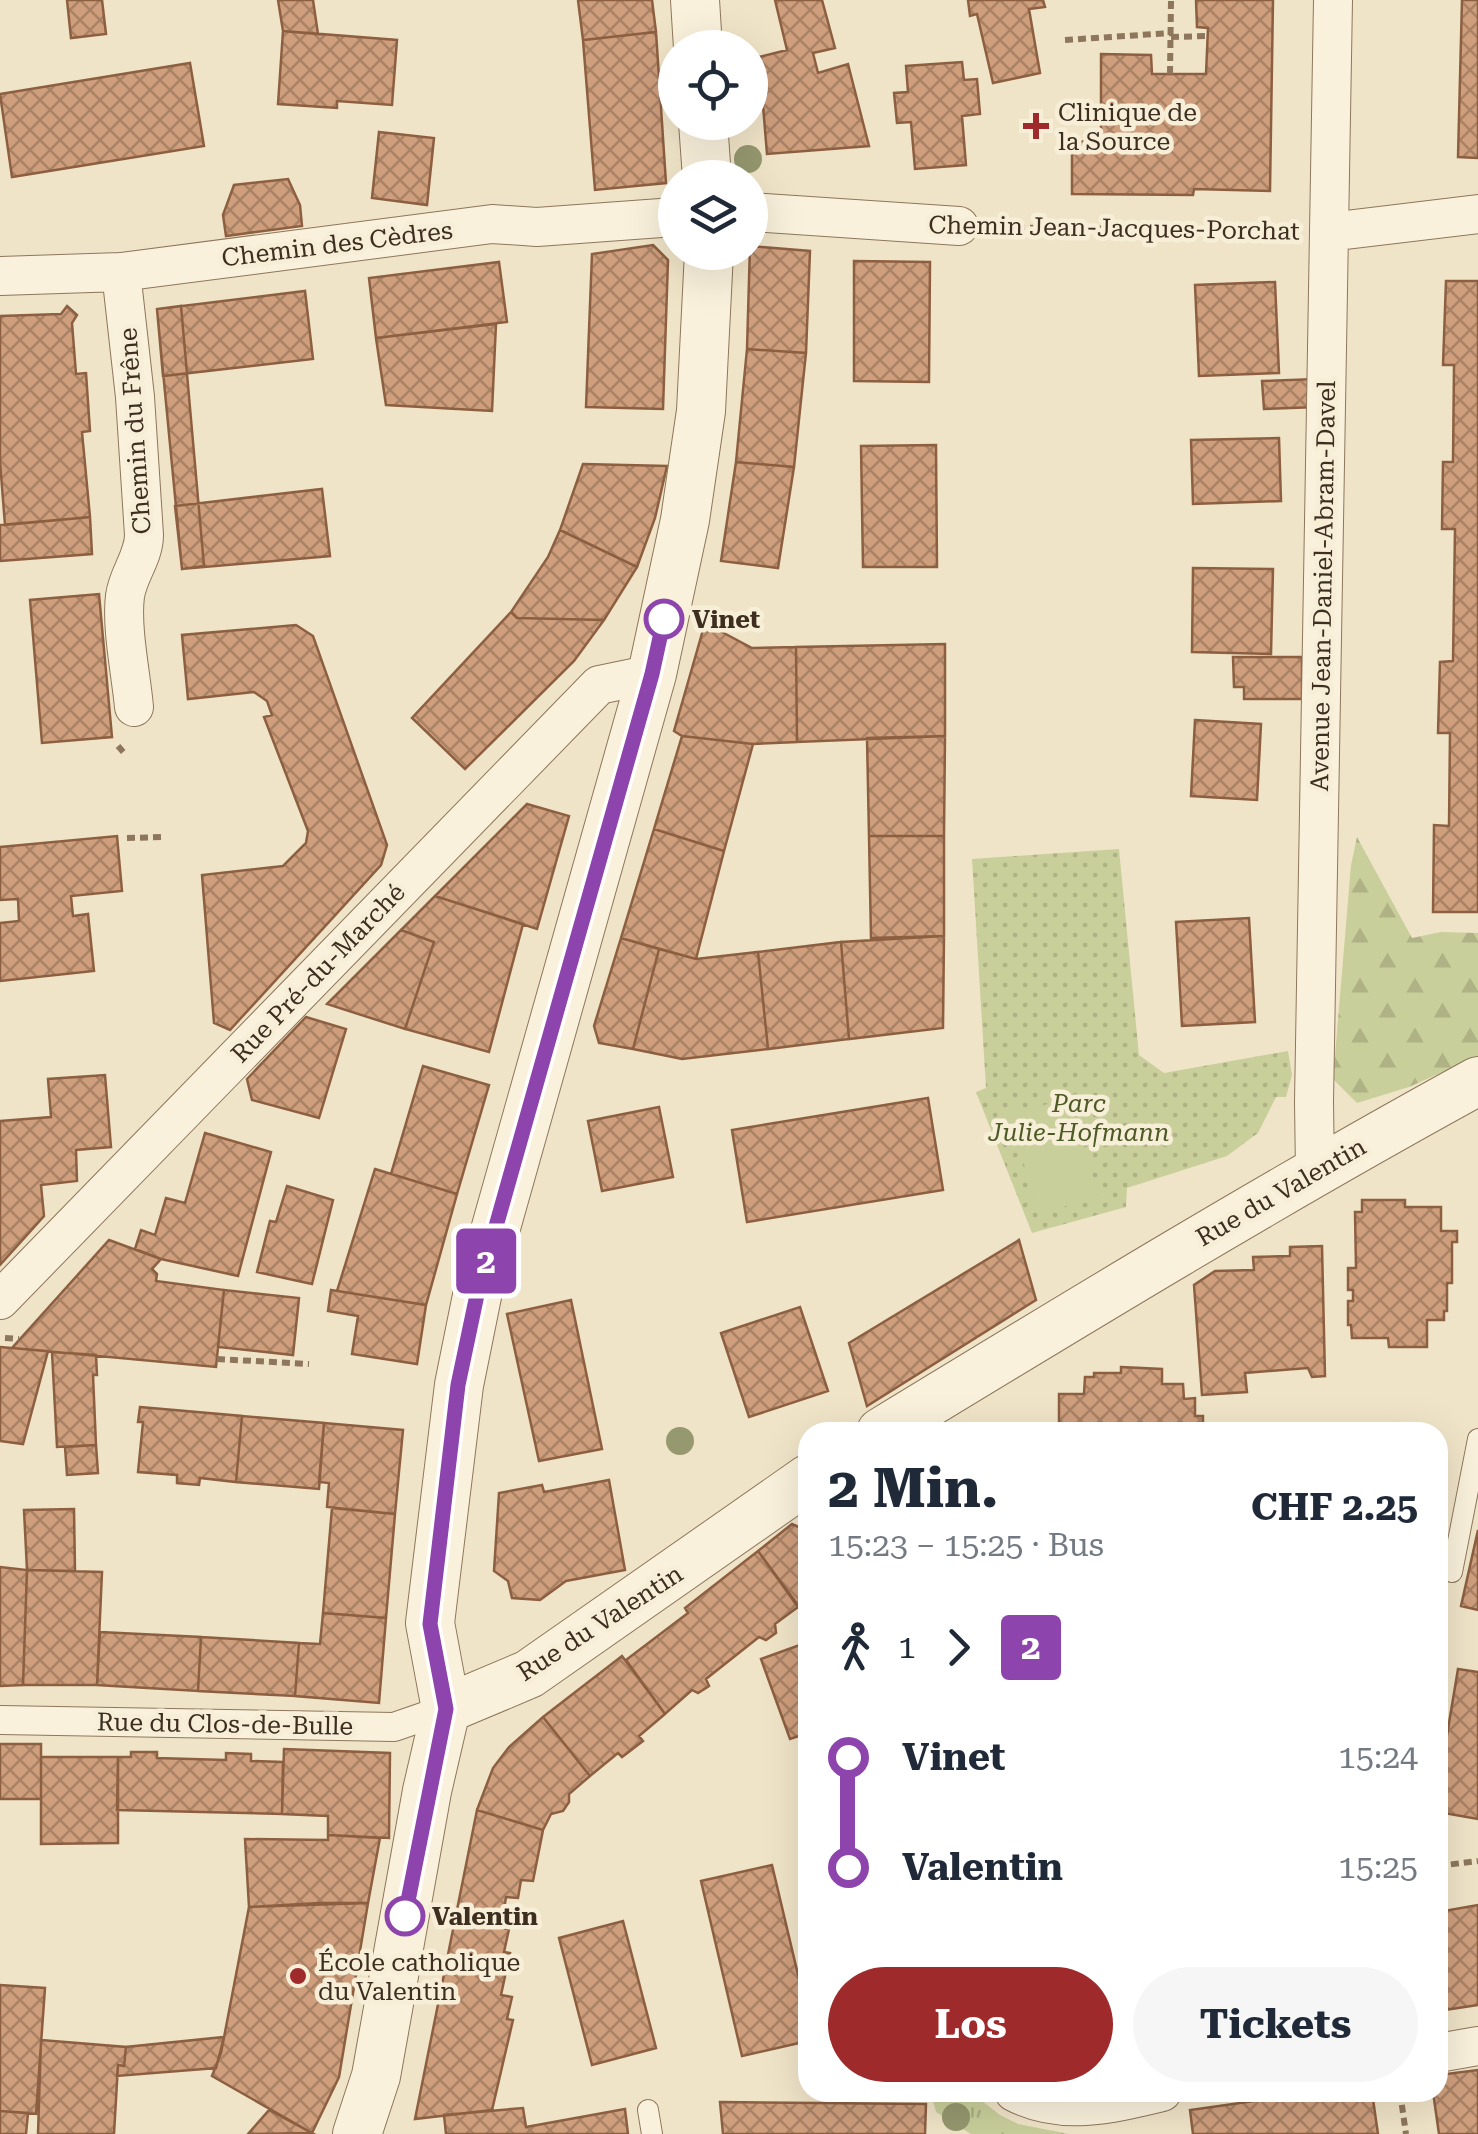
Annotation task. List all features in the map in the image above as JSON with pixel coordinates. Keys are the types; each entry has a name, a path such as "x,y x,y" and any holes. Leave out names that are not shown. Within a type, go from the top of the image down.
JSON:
{"street":[{"path":"695,0 697,30"},
{"name":"Avenue Jean-Daniel-Abram-Davel","path":"1315,1172 1333,0"},
{"name":"Chemin Jean-Jacques-Porchat","path":"768,213 960,226"},
{"name":"Chemin Jean-Jacques-Porchat","path":"1330,232 1478,214"},
{"name":"Chemin des Cèdres","path":"0,276 121,272 492,224 537,227 658,218"},
{"path":"357,2134 376,2076 427,1791 446,1709 430,1624 458,1385 478,1290 652,674 686,520 699,423 708,270"},
{"name":"Chemin du Frêne","path":"121,272 135,397 144,536 124,602 134,707"},
{"name":"Rue Pré-du-Marché","path":"0,1300 599,685 652,674"},
{"name":"Rue du Valentin","path":"912,1422 1082,1308 1478,1081"},
{"name":"Rue du Valentin","path":"446,1709 528,1674 798,1487"},
{"name":"Rue du Clos-de-Bulle","path":"0,1720 394,1727 446,1709"},
{"path":"1448,2050 1478,2046"},
{"path":"1036,2102 1059,2108 1098,2102"}],"lane":[{"path":"1452,1572 1478,1439"},
{"path":"648,2110 652,2134"}],"path":[{"path":"1170,74 1171,0"},
{"path":"1065,40 1208,36"},
{"name":"Chemin Jean-Jacques-Porchat","path":"960,226 1330,232"},
{"path":"118,746 124,753"},
{"path":"126,838 163,837"},
{"path":"5,1338 19,1339"},
{"path":"217,1358 309,1364"},
{"path":"1448,1865 1478,1861"},
{"path":"1401,2102 1406,2134"}],"green space":[{"path":"1357,837 1412,938 1441,932 1478,933 1478,1056 1409,1087 1357,1103 1333,1079 1351,865"},
{"name":"Parc Julie-Hofmann","path":"1119,849 1139,1055 1164,1073 1288,1051 1292,1075 1286,1097 1276,1097 1258,1133 1227,1156 1127,1188 1126,1207 1032,1233 976,1092 986,1088 972,859"},
{"path":"1070,1098 1098,1197 1038,1214 1010,1114"},
{"path":"933,2102 983,2102 1018,2124 1069,2134 971,2134 936,2112"}],"building":[{"path":"67,0 102,0 106,34 71,38"},
{"path":"278,0 313,0 318,34 283,31"},
{"path":"578,0 652,0 656,32 583,40"},
{"path":"775,0 822,0 835,48 813,53 818,73 848,64 869,146 767,154 768,55 787,50"},
{"path":"968,0 1043,0 1045,7 1029,9 1040,73 993,83 977,14 970,16"},
{"path":"1196,0 1273,0 1270,191 1194,189 1193,195 1072,194 1072,142 1101,141 1101,54 1151,55 1152,74 1206,74 1208,28 1197,27"},
{"path":"1462,0 1478,0 1478,158 1458,157"},
{"path":"283,31 397,40 392,105 337,101 337,108 278,104"},
{"path":"656,32 658,140 663,140 664,160 658,160 658,184 595,190 583,40"},
{"path":"962,62 964,80 977,79 980,114 962,116 966,165 915,169 911,122 897,123 894,93 908,92 906,66"},
{"path":"190,63 204,146 12,177 0,94"},
{"path":"379,132 434,138 427,205 372,198"},
{"path":"288,179 300,205 302,226 226,236 223,215 234,185"},
{"path":"653,245 658,250 658,270 668,270 663,409 586,407 592,254"},
{"path":"768,248 810,251 806,353 747,349 749,270 768,270"},
{"path":"854,261 930,262 929,382 854,381"},
{"path":"499,262 507,322 376,338 369,278"},
{"path":"1446,281 1478,281 1478,912 1433,912 1434,825 1449,826 1450,733 1438,733 1440,662 1453,661 1455,529 1442,529 1443,462 1453,462 1454,365 1443,365"},
{"path":"1275,282 1279,373 1199,376 1195,285"},
{"path":"305,291 313,359 163,376 157,309"},
{"path":"67,306 77,315 72,323 76,374 86,373 90,431 82,432 90,517 5,525 0,462 0,316 61,314"},
{"path":"181,306 204,566 182,569 157,309"},
{"path":"496,324 492,411 386,405 376,338"},
{"path":"747,349 806,353 794,467 736,462"},
{"path":"1316,379 1317,407 1264,409 1262,381"},
{"path":"1279,438 1281,501 1193,504 1191,440"},
{"path":"936,445 937,567 863,567 861,446"},
{"path":"736,462 794,467 778,568 721,561"},
{"path":"583,464 667,466 655,518 637,567 560,530"},
{"path":"322,489 330,556 182,569 175,506"},
{"path":"90,517 92,554 0,561 0,525"},
{"path":"560,530 637,567 604,620 517,618 511,612 548,557"},
{"path":"1193,568 1273,569 1271,654 1192,652"},
{"path":"99,594 112,737 42,743 30,600"},
{"path":"511,612 517,618 604,620 574,661 465,769 412,718"},
{"path":"705,623 752,648 796,647 797,742 753,744 682,736 674,731"},
{"path":"296,625 313,636 387,845 381,865 230,1030 214,1023 202,875 283,866 306,843 308,831 264,717 272,715 267,701 254,692 188,699 182,635"},
{"path":"945,644 945,736 797,742 796,647"},
{"path":"1233,657 1302,657 1302,699 1244,699 1244,687 1234,687"},
{"path":"1195,720 1261,724 1257,800 1191,796"},
{"path":"682,736 753,744 724,851 654,829"},
{"path":"945,736 944,836 869,836 867,738"},
{"path":"527,804 569,816 537,929 435,896"},
{"path":"654,829 724,851 696,959 621,938"},
{"path":"117,836 122,891 71,896 73,916 88,914 94,971 0,981 0,923 19,921 18,899 0,900 0,847"},
{"path":"869,836 944,836 944,936 871,938"},
{"path":"435,896 523,924 489,1052 405,1029 434,942 401,930"},
{"path":"1249,918 1255,1022 1182,1026 1176,922"},
{"path":"401,930 434,942 405,1029 327,1004"},
{"path":"944,936 943,1028 849,1039 841,942"},
{"path":"621,938 659,949 633,1049 599,1043 594,1026"},
{"path":"841,942 849,1039 768,1049 758,952"},
{"path":"659,949 696,959 758,952 768,1049 682,1059 633,1049"},
{"path":"306,1017 346,1029 319,1118 252,1100 247,1079"},
{"path":"423,1066 489,1085 457,1194 391,1174"},
{"path":"105,1075 111,1147 76,1150 77,1181 41,1185 44,1216 0,1265 0,1121 51,1117 48,1079"},
{"path":"928,1098 943,1190 747,1222 732,1130"},
{"path":"659,1107 673,1177 602,1191 588,1121"},
{"path":"205,1133 271,1152 238,1276 161,1259 135,1249 141,1230 155,1235 166,1198 185,1203"},
{"path":"375,1169 457,1194 426,1305 337,1291"},
{"path":"287,1186 333,1200 312,1284 257,1272 270,1221 276,1222"},
{"path":"1362,1200 1405,1200 1405,1207 1441,1207 1441,1231 1457,1231 1457,1242 1452,1242 1447,1311 1444,1320 1427,1320 1427,1347 1389,1347 1388,1338 1352,1338 1348,1301 1353,1301 1353,1290 1348,1290 1348,1268 1356,1268 1355,1212 1362,1212"},
{"path":"109,1240 161,1259 152,1269 157,1274 156,1281 224,1290 216,1367 12,1348"},
{"path":"1019,1240 1036,1300 867,1406 849,1343"},
{"path":"1322,1246 1325,1376 1312,1377 1308,1368 1245,1373 1247,1392 1202,1395 1194,1285 1215,1271 1254,1270 1253,1257 1290,1256 1290,1247"},
{"path":"224,1290 299,1298 293,1355 218,1347"},
{"path":"331,1290 426,1305 417,1364 352,1354 358,1316 328,1311"},
{"path":"571,1300 602,1449 539,1461 507,1314"},
{"path":"800,1307 828,1391 749,1417 721,1333"},
{"path":"0,1347 48,1351 23,1444 0,1441"},
{"path":"52,1352 96,1355 96,1445 57,1447"},
{"path":"1121,1367 1162,1369 1162,1384 1183,1384 1184,1399 1195,1398 1195,1416 1203,1416 1203,1422 1059,1422 1059,1394 1084,1394 1085,1377 1094,1377 1094,1373 1121,1373"},
{"path":"140,1407 242,1416 236,1482 200,1478 199,1485 177,1483 177,1475 138,1472 143,1422 138,1422"},
{"path":"242,1416 324,1423 319,1489 236,1482"},
{"path":"324,1423 403,1430 395,1514 327,1507 329,1483 319,1482"},
{"path":"96,1445 98,1473 67,1475 65,1447"},
{"path":"609,1480 625,1570 566,1581 540,1600 512,1598 508,1581 494,1571 499,1493 542,1485 544,1492"},
{"path":"332,1508 395,1514 386,1618 323,1613"},
{"path":"74,1509 75,1571 27,1570 24,1510"},
{"path":"792,1524 798,1527 798,1605 758,1551"},
{"path":"1478,1530 1478,1610 1461,1606"},
{"path":"758,1551 798,1607 775,1624 776,1633 766,1640 759,1637 706,1679 709,1686 698,1693 692,1690 665,1714 626,1660 688,1613 685,1608"},
{"path":"0,1567 27,1570 23,1685 0,1686"},
{"path":"27,1570 102,1572 97,1685 23,1685"},
{"path":"323,1613 386,1618 379,1703 295,1696 299,1643 320,1644"},
{"path":"100,1632 201,1637 198,1691 97,1685"},
{"path":"201,1637 299,1643 295,1696 198,1691"},
{"path":"798,1646 798,1736 790,1739 761,1659"},
{"path":"622,1656 665,1714 639,1736 643,1741 622,1757 618,1753 590,1776 543,1717"},
{"path":"1458,1669 1478,1672 1478,1819 1448,1814 1448,1729"},
{"path":"543,1717 590,1776 569,1794 563,1811 551,1814 543,1830 477,1810 493,1768 509,1747"},
{"path":"0,1744 41,1744 41,1799 0,1799"},
{"path":"284,1749 390,1753 389,1838 328,1835 328,1816 282,1814"},
{"path":"131,1752 157,1752 157,1758 226,1760 226,1753 251,1754 251,1761 283,1762 282,1814 117,1810 118,1757 131,1757"},
{"path":"41,1757 118,1757 118,1843 41,1844"},
{"path":"477,1810 543,1830 533,1881 521,1880 518,1898 506,1897 501,1928 509,1929 504,1952 510,1953 501,1995 512,1997 507,2019 513,2020 492,2110 415,2119"},
{"path":"328,1835 380,1838 368,1903 249,1907 245,1839 328,1840"},
{"path":"772,1865 798,1975 798,2043 742,2056 701,1881"},
{"path":"368,1903 339,2077 312,2133 212,2076 221,2053 249,1907"},
{"path":"1478,1905 1478,2005 1448,2010 1448,1910"},
{"path":"623,1921 656,2048 592,2065 559,1938"},
{"path":"0,1985 45,1988 36,2114 0,2111"},
{"path":"224,2037 216,2068 117,2076 118,2065 124,2066 126,2047"},
{"path":"41,2040 126,2047 124,2066 118,2065 114,2134 38,2134"},
{"path":"1478,2070 1478,2134 1439,2134 1434,2102 1448,2102 1448,2074"},
{"path":"720,2102 926,2104 925,2134 723,2134"},
{"path":"1247,2102 1373,2102 1378,2134 1193,2134 1190,2110"},
{"path":"523,2108 526,2127 625,2109 628,2134 446,2134 444,2115"},
{"path":"269,2110 312,2133 248,2134"},
{"path":"0,2111 28,2113 26,2134 0,2134"}],"bus line":[{"name":"2","path":"405,1916 446,1709 430,1624 458,1385 478,1290 652,674 664,619"}],"place":[{"name":"Clinique de la Source","path":"1036,126"},
{"name":"Vinet","path":"664,619"},
{"name":"Valentin","path":"405,1916"},
{"name":"École catholique du Valentin","path":"298,1976"}]}
